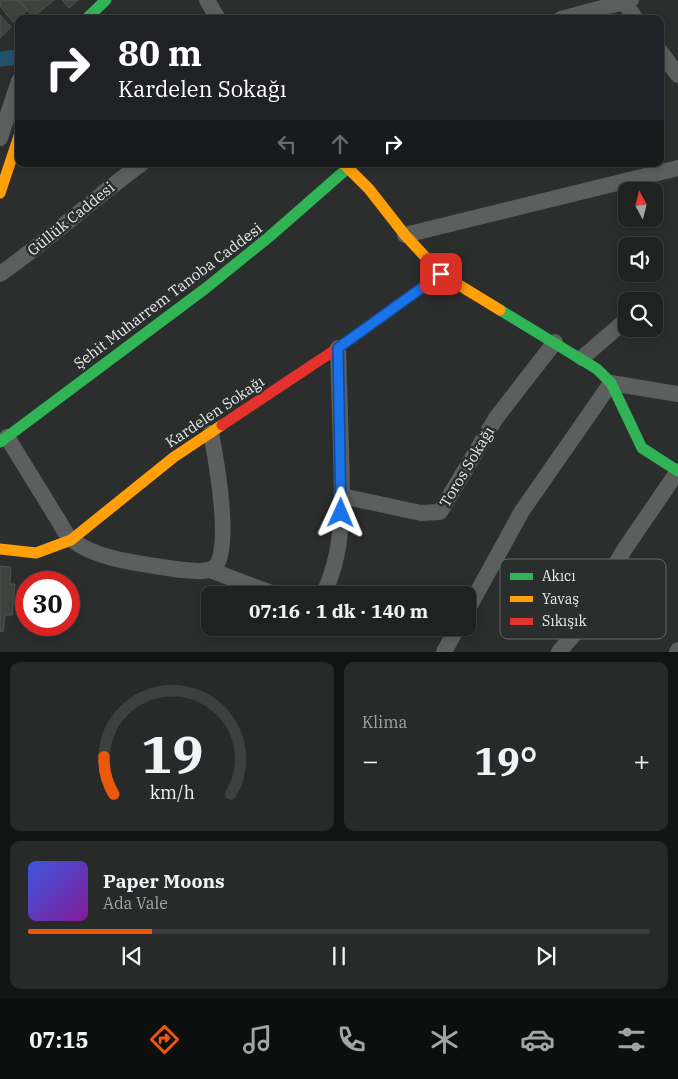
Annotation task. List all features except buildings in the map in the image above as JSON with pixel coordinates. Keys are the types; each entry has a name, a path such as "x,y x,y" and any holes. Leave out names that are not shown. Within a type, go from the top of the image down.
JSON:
{"street":[{"path":"90,15 106,0"},
{"path":"208,0 216,15"},
{"path":"575,15 626,1 634,15"},
{"path":"664,56 678,75"},
{"path":"0,138 15,93"},
{"path":"0,193 15,148"},
{"name":"Güllük Caddesi","path":"0,274 32,252 69,219 136,167"},
{"name":"Şehit Muharrem Tanoba Caddesi","path":"4,440 213,282 269,237 346,167"},
{"path":"348,167 405,236 441,274 582,358 611,383 642,448 678,471 619,559"},
{"path":"405,236 678,168"},
{"name":"Kardelen Sokağı","path":"0,549 36,553 71,540 153,473 211,432 338,348 441,274"},
{"path":"582,358 618,327"},
{"name":"Toros Sokağı","path":"342,496 421,513 440,512 496,418 555,342"},
{"path":"327,586 335,565 338,548 342,496 338,348"},
{"path":"611,383 678,394"},
{"path":"476,594 522,510 611,383"},
{"path":"210,570 221,559 222,546 219,481 211,432"},
{"path":"4,440 71,540 92,551 134,563 168,568 210,570 253,586"},
{"path":"444,652 453,636"},
{"path":"559,652 570,639"}],"waterway":[{"path":"0,59 15,57"}],"traffic: fast":[{"path":"90,15 106,0"},
{"path":"0,442 206,288 269,237 349,167"},
{"path":"500,310 597,369 611,383 642,448 678,471"}],"traffic: slow":[{"path":"0,193 15,148"},
{"path":"347,167 369,189 405,235 441,274 500,310"},
{"path":"0,549 36,553 71,540 174,457 222,425"}],"traffic: jam":[{"path":"222,425 338,348 441,274"}],"route":[{"path":"341,513 338,348 441,274"}]}
